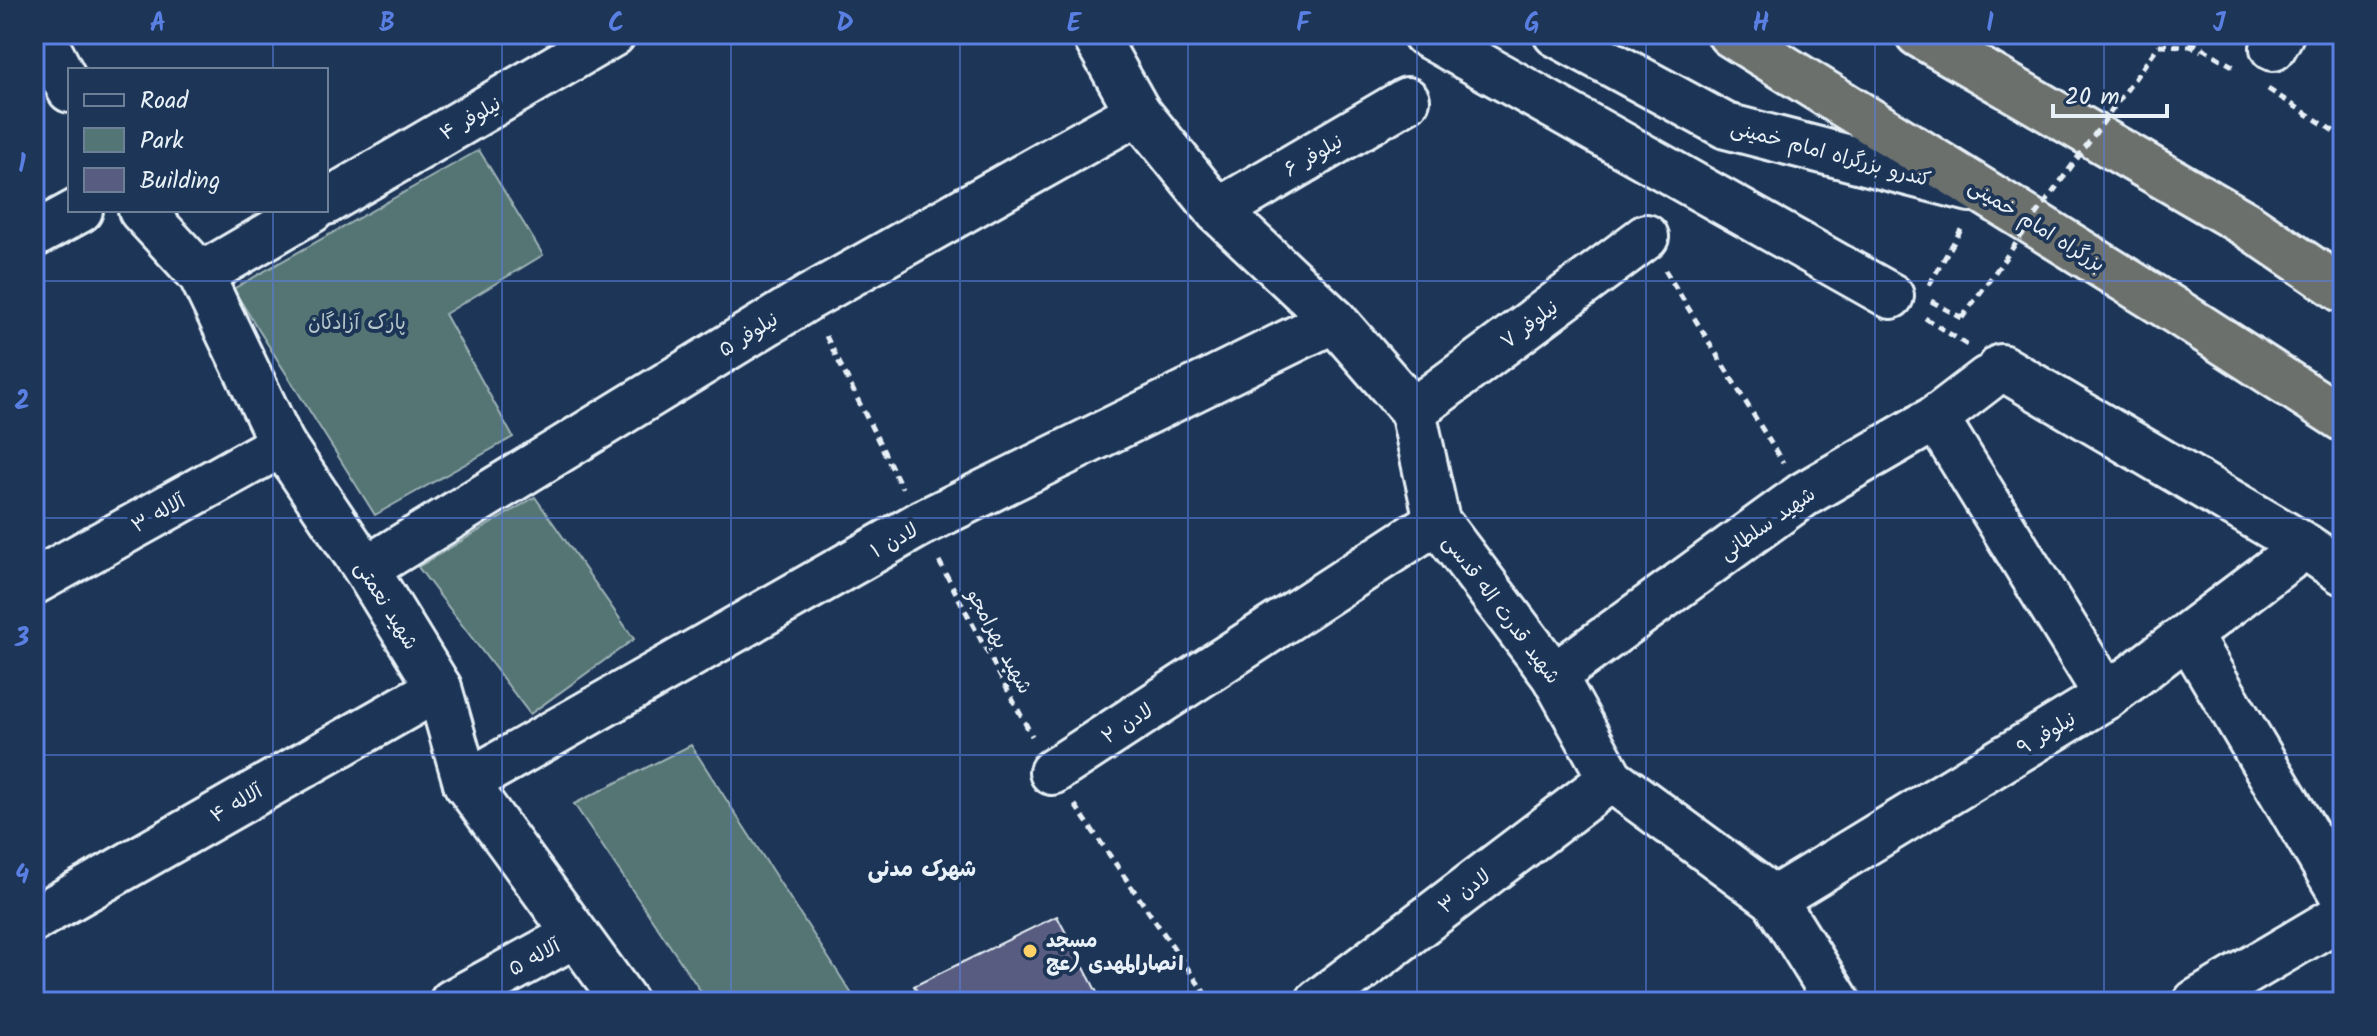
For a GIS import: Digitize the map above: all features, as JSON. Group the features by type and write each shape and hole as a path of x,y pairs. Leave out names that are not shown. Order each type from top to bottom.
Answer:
{"highway":[{"name":"بزرگراه امام خمینی","path":"1730,34 2343,419"},
{"path":"1918,34 2246,224 2343,290"}],"street":[{"name":"نیلوفر ۴","path":"328,201 613,34"},
{"name":"شهید قدرت اله قدسی","path":"1094,34 1138,112 1218,211 1334,320 1413,411 1437,521 1554,676 1611,779 1774,899 1838,1002"},
{"path":"1425,34 1891,296"},
{"name":"کندرو بزرگراه امام خمینی","path":"1556,34 1726,126 1984,192"},
{"path":"48,37 68,85"},
{"name":"نیلوفر ۶","path":"1218,211 1407,100"},
{"name":"نیلوفر ۵","path":"366,569 808,298 1138,112"},
{"path":"34,235 76,212"},
{"name":"شهید نعمتی","path":"143,212 201,275 282,444 366,569 439,688 466,783 625,1002"},
{"path":"201,275 309,212"},
{"name":"نیلوفر ۷","path":"1413,411 1646,237"},
{"name":"لادن ۱","path":"466,783 920,524 1334,320"},
{"path":"1994,373 2305,546 2343,572"},
{"name":"شهید سلطانی","path":"1554,676 1803,495 1936,418 1994,373"},
{"path":"1936,418 2107,696"},
{"name":"آلاله ۳","path":"34,582 282,444"},
{"name":"لادن ۲","path":"1052,772 1437,521"},
{"name":"نیلوفر ۹","path":"1774,899 2107,696 2305,546"},
{"path":"2188,635 2343,896"},
{"name":"آلاله ۴","path":"34,919 439,688"},
{"name":"لادن ۳","path":"1318,1002 1611,779"},
{"path":"2196,1002 2343,915"},
{"name":"آلاله ۵","path":"452,1002 575,935"}],"path":[{"path":"1984,192 1922,296 1962,318 2159,45 2190,46 2215,56"},
{"path":"1646,237 1803,495"},
{"path":"1891,296 1994,373"},
{"name":"شهید بهرامجو","path":"808,298 920,524 1052,772"},
{"path":"1052,772 1211,1002"}],"green space":[{"name":"پارک آزادگان","path":"479,150 543,255 445,314 513,437 375,515 233,289"},
{"path":"535,497 634,639 530,714 418,567"},
{"path":"691,745 857,1002 708,1002 574,804"}],"building":[{"name":"مسجد انصارالمهدی (عج","path":"1057,916 1102,1002 923,1002 914,986"}],"place":[{"name":"مسجد انصارالمهدی (عج","path":"1030,951"}],"district":[{"name":"شهرک مدنی","path":"922,868"}]}
